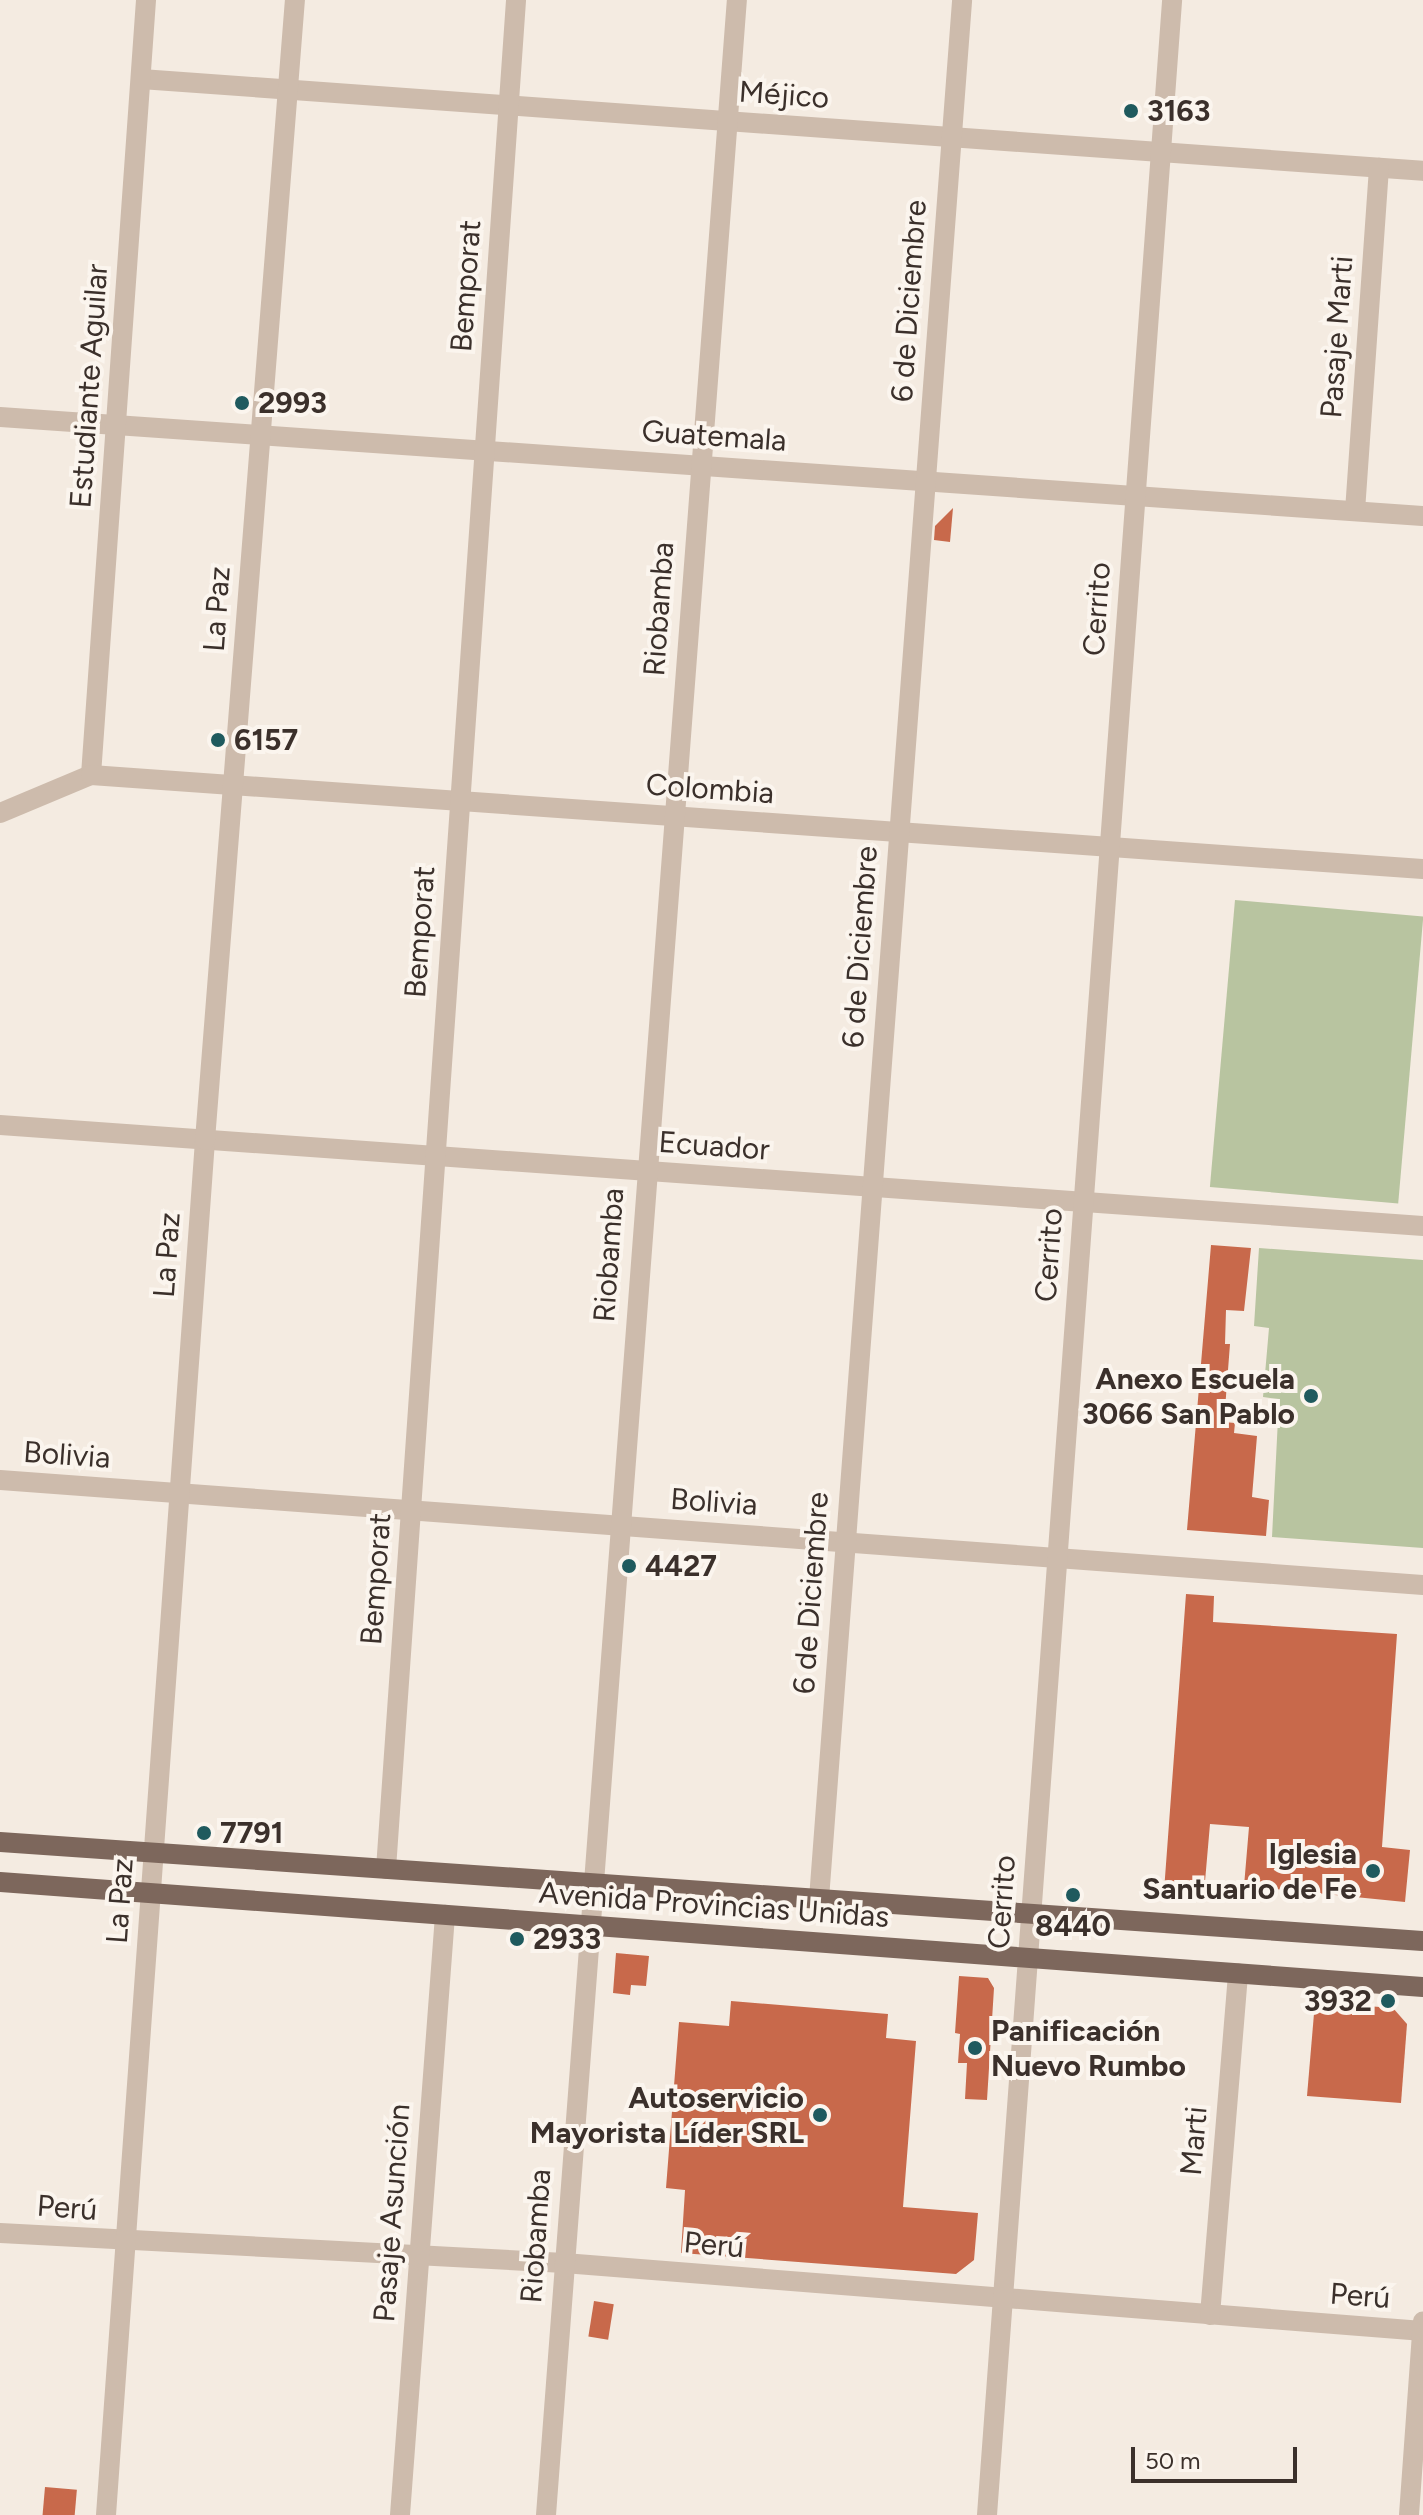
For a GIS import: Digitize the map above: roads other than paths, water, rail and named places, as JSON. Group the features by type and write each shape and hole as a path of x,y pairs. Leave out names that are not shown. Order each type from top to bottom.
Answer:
{"main road":[{"name":"Avenida Provincias Unidas","path":"0,1842 1423,1941"},
{"name":"Avenida Provincias Unidas","path":"0,1882 1423,1987"}],"street":[{"name":"Estudiante Aguilar","path":"91,775 146,0"},
{"name":"La Paz","path":"106,2515 205,1140 295,0"},
{"name":"Bemporat","path":"386,1869 516,0"},
{"name":"Riobamba","path":"546,2515 618,1525 737,0"},
{"name":"6 de Diciembre","path":"819,1899 962,0"},
{"name":"Cerrito","path":"987,2515 1172,0"},
{"name":"Méjico","path":"141,79 1423,171"},
{"name":"Pasaje Marti","path":"1355,511 1379,168"},
{"name":"Guatemala","path":"0,417 1423,516"},
{"name":"Colombia","path":"0,813 91,775 1423,869"},
{"name":"Ecuador","path":"0,1125 1423,1226"},
{"name":"Bolivia","path":"0,1480 1423,1585"},
{"name":"Pasaje Asunción","path":"400,2515 445,1915"},
{"name":"Marti","path":"1210,2315 1238,1973"},
{"name":"Perú","path":"0,2233 564,2263 1423,2331"},
{"path":"1409,2515 1423,2322"}],"place":[{"name":"3163","path":"1131,111"},
{"name":"2993","path":"242,403"},
{"name":"6157","path":"218,740"},
{"name":"Anexo Escuela 3066 San Pablo","path":"1311,1396"},
{"name":"4427","path":"629,1566"},
{"name":"7791","path":"204,1833"},
{"name":"Iglesia Santuario de Fe","path":"1373,1871"},
{"name":"8440","path":"1073,1895"},
{"name":"2933","path":"517,1939"},
{"name":"3932","path":"1388,2001"},
{"name":"Panificación Nuevo Rumbo","path":"975,2048"},
{"name":"Autoservicio Mayorista Líder SRL","path":"820,2115"}]}
